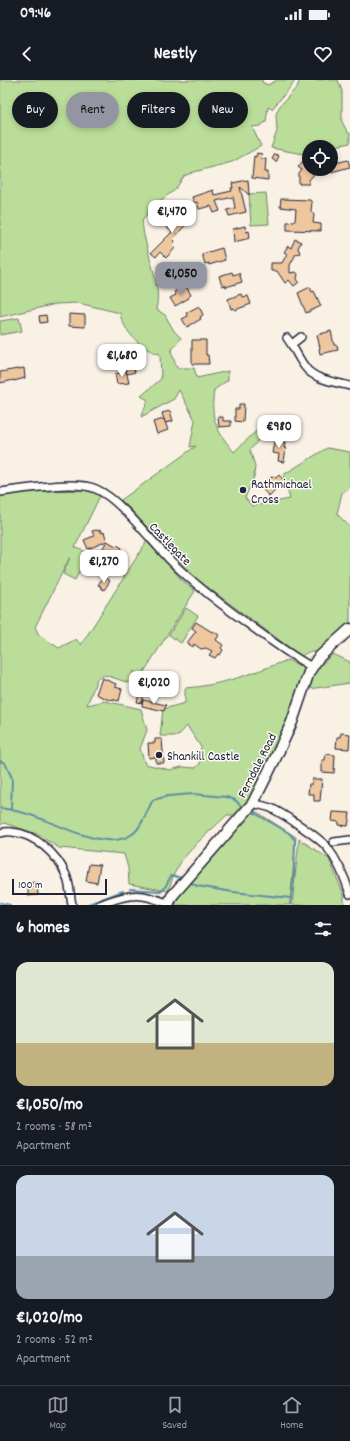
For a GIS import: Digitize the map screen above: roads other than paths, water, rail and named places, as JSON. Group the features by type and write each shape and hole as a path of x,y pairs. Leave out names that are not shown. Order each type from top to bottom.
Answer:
{"street":[{"path":"301,337 289,341 304,366 312,374 350,386"},
{"name":"Castlegate","path":"0,492 78,484 96,488 127,513 172,562 197,586 280,647 312,667"},
{"name":"Ferndale Road","path":"168,904 177,890 253,803 276,758 292,722 309,672 318,658 350,629"},
{"path":"253,803 269,808 288,818 326,846 344,878 350,894"},
{"path":"0,833 12,831 24,835 39,842 51,852 59,862 66,876 70,888 72,905"},
{"path":"334,842 350,840"},
{"path":"99,905 120,897 130,896 143,896 168,904"}],"waterway":[{"path":"0,761 5,763 12,778 11,810"},
{"path":"0,808 30,815 79,834 104,840 126,838 135,832 143,821 153,800 168,796 193,794 227,797 235,800 243,808"},
{"path":"253,812 289,833 295,840 294,875 290,905"},
{"path":"130,889 160,891 164,889 171,876 180,878"},
{"path":"191,883 197,886 233,892 291,898"},
{"path":"86,905 123,891"},
{"path":"0,903 10,905"}],"place":[{"name":"Rathmichael Cross","path":"243,490"},
{"name":"Shankill Castle","path":"159,755"}]}
